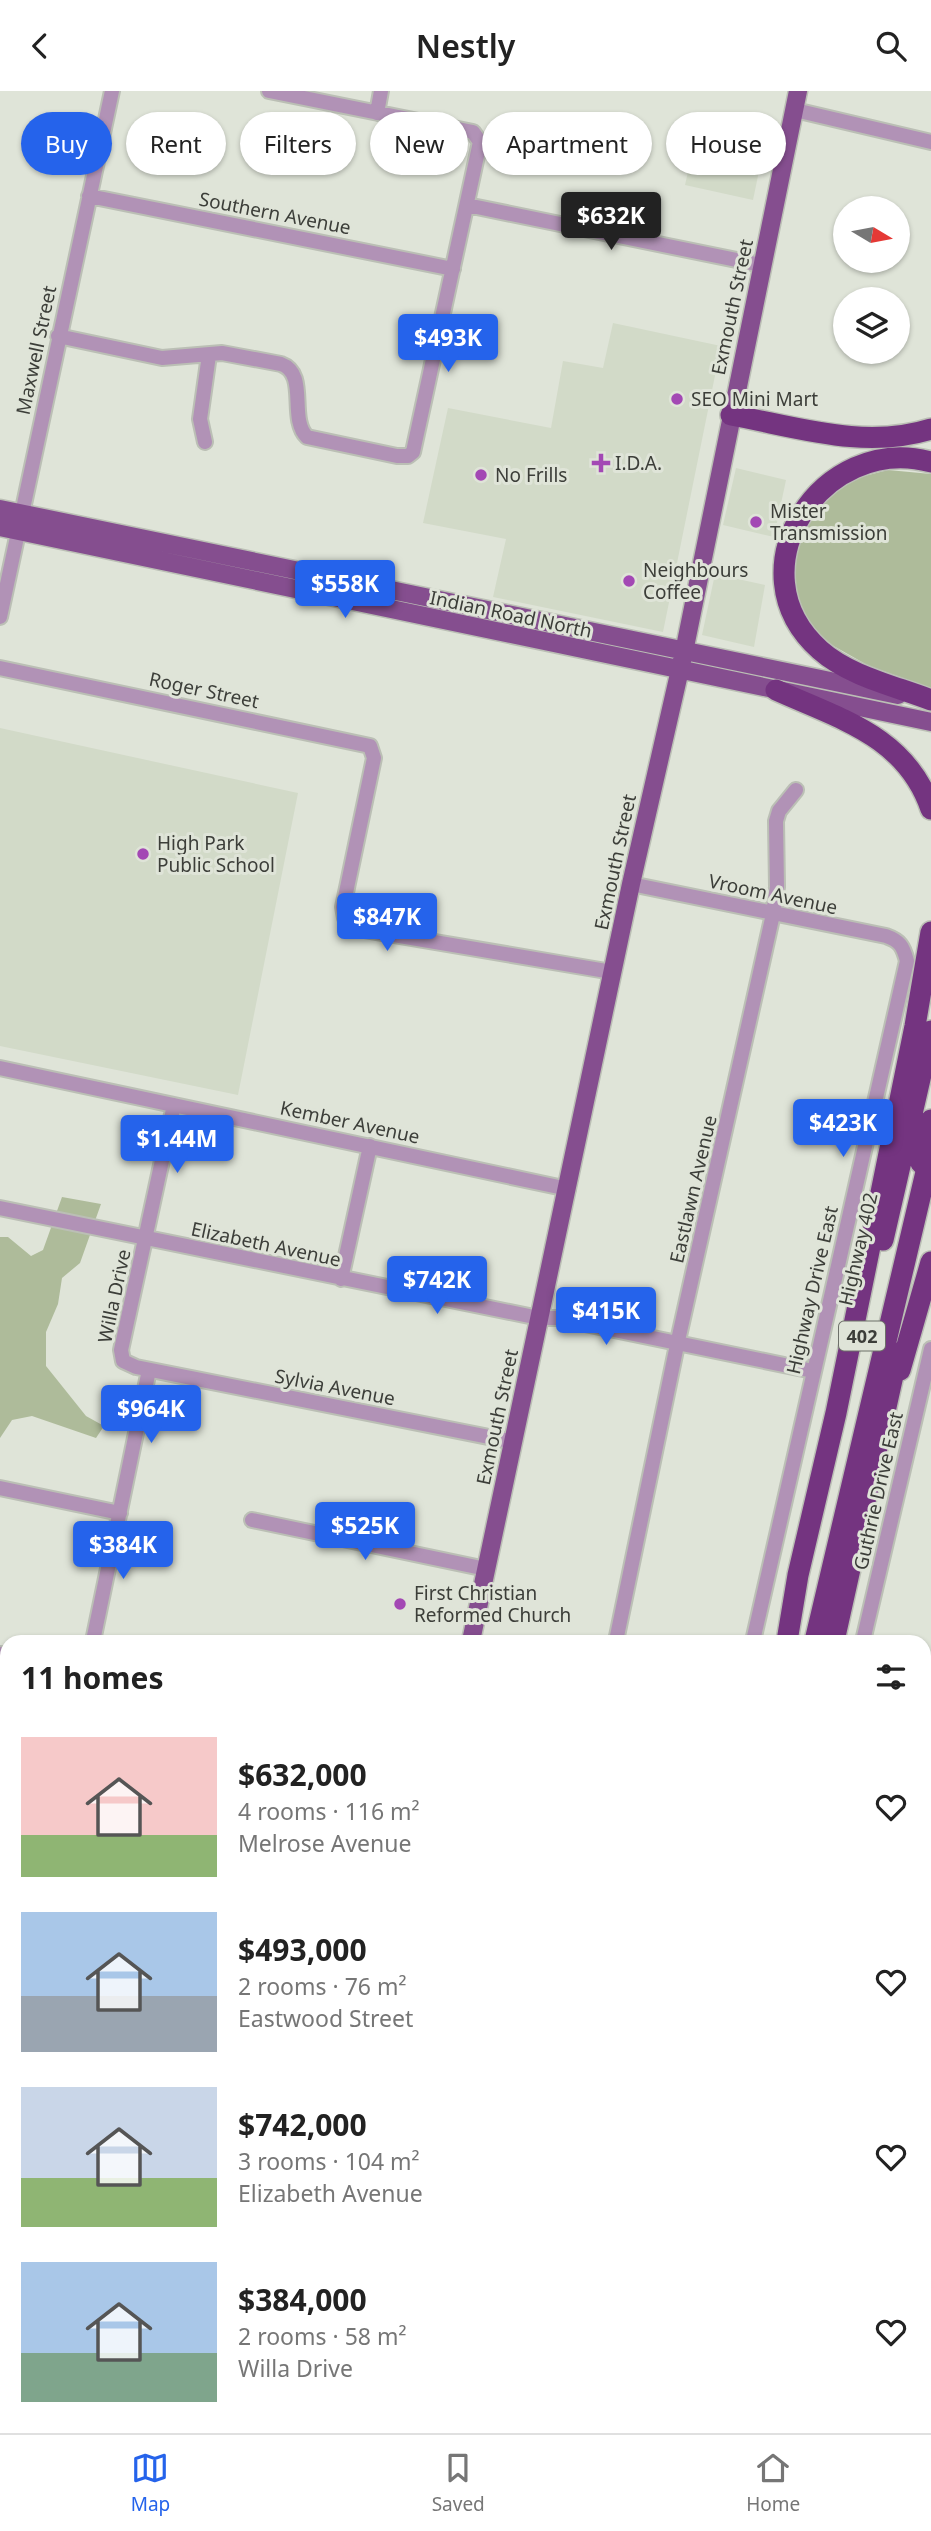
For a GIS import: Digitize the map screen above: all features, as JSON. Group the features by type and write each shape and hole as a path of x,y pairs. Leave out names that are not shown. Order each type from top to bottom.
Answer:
{"highway":[{"path":"731,415 852,438 904,437 931,429"},
{"path":"931,462 907,458 873,461 844,472 830,482 818,491 799,517 786,554 785,571 794,615 820,650 848,668 931,701"},
{"path":"776,690 877,736 919,781 931,810"},
{"path":"923,1028 931,932"},
{"path":"790,1635 798,1575 923,1028 931,957"},
{"path":"855,1466 875,1362 931,1120"},
{"name":"402","path":"816,1635 931,1151"},
{"path":"835,1635 931,1210"},
{"path":"885,1423 931,1262"}],"main road":[{"name":"Exmouth Street","path":"472,1635 612,972 684,652 761,265 799,91"},
{"name":"Indian Road North","path":"0,509 13,523 679,671 931,722"},
{"name":"Indian Road North","path":"13,523 931,701"}],"street":[{"name":"Maxwell Street","path":"0,617 13,523 58,336 111,91"},
{"path":"269,91 372,112"},
{"path":"377,112 381,91"},
{"path":"795,110 931,142"},
{"path":"58,336 162,358 230,353 288,367 295,378 298,425 307,437 408,456 413,452 480,149 478,137 468,131"},
{"name":"Southern Avenue","path":"89,195 453,269"},
{"path":"467,205 761,265"},
{"path":"205,442 200,419 209,355"},
{"name":"Roger Street","path":"0,668 370,746 374,753 343,907 345,918 352,928 612,972"},
{"name":"Eastlawn Avenue","path":"617,1635 677,1345 773,914 777,887 776,821 779,811 796,790"},
{"name":"Vroom Avenue","path":"631,884 886,936 897,940 904,947"},
{"name":"Highway Drive East","path":"754,1635 907,961 904,947"},
{"name":"Kember Avenue","path":"0,1068 568,1189"},
{"name":"Willa Drive","path":"149,1370 128,1364 121,1356 174,1105"},
{"path":"341,1279 370,1146"},
{"name":"Elizabeth Avenue","path":"0,1208 341,1279 539,1318 556,1318 813,1371"},
{"name":"Guthrie Drive East","path":"864,1635 927,1380 931,1349"},
{"path":"94,1635 149,1370"},
{"name":"Sylvia Avenue","path":"149,1370 514,1442"},
{"path":"0,1488 120,1513"},
{"path":"251,1520 486,1569"}],"shaded area":[{"path":"687,175 758,175 753,200 685,185"},
{"path":"613,323 721,346 663,632 493,597 506,539 423,523 448,408 551,428 563,361 603,368"},
{"path":"736,468 786,480 774,537 723,525"},
{"path":"715,574 765,585 754,647 702,635"},
{"name":"High Park Public School","path":"0,728 298,793 238,1095 0,1046"}],"green space":[{"path":"888,470 931,474 931,688 869,666 823,640 797,604 792,556 823,496 849,480"},
{"path":"62,1197 101,1204 80,1263 62,1278 58,1304 46,1332 46,1366 86,1416 104,1426 96,1438 32,1416 12,1420 0,1438 0,1237 8,1237 31,1256 43,1250"}],"place":[{"name":"SEO Mini Mart","path":"677,399"},
{"name":"I.D.A.","path":"601,463"},
{"name":"No Frills","path":"481,475"},
{"name":"Mister Transmission","path":"756,522"},
{"name":"Neighbours Coffee","path":"629,581"},
{"name":"High Park Public School","path":"143,854"},
{"name":"First Christian Reformed Church","path":"400,1604"}]}
